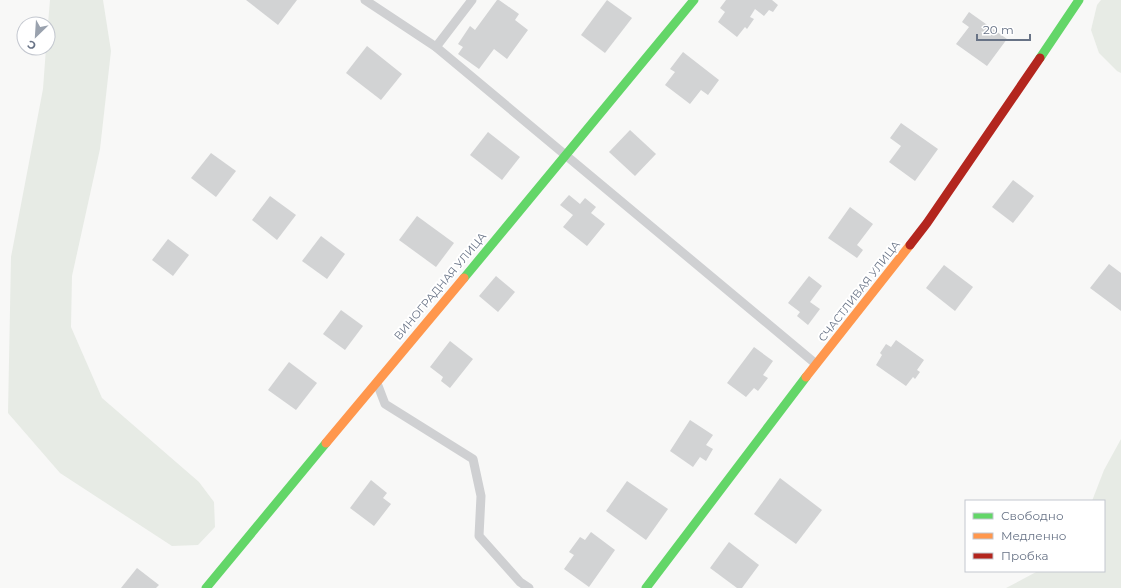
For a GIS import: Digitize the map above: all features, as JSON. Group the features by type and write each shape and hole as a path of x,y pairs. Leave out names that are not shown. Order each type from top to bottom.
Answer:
{"street":[{"name":"ВИНОГРАДНАЯ УЛИЦА","path":"206,588 694,0"},
{"name":"СЧАСТЛИВАЯ УЛИЦА","path":"646,588 816,364 927,223 1079,0"}],"lane":[{"path":"365,0 436,47 816,364"},
{"path":"436,47 472,0"},
{"path":"377,382 385,404 472,459 481,496 479,536 520,582 529,588"}],"shaded area":[{"path":"50,0 103,0 111,51 100,149 72,276 71,327 102,398 199,482 214,502 215,527 198,545 172,546 60,473 8,413 11,257 43,89 45,56 56,56 56,16 49,16"},
{"path":"1101,0 1121,0 1121,73 1117,71 1099,53 1091,30 1097,5"},
{"path":"1121,439 1121,588 1006,588 1036,572 1105,572 1105,500 1092,500 1104,470"}],"building":[{"path":"246,0 297,0 278,25"},
{"path":"497,0 519,14 515,20 528,30 507,59 494,49 479,69 458,54 463,47 458,44 470,26 475,30"},
{"path":"607,0 632,18 605,53 581,35"},
{"path":"726,0 772,0 778,5 773,12 769,10 764,16 755,9 750,17 754,19 747,29 745,27 737,37 718,22 725,12 720,8"},
{"path":"969,12 1007,39 987,66 956,44 969,27 962,22"},
{"path":"367,46 402,74 381,100 346,73"},
{"path":"683,52 719,80 708,95 701,90 690,104 665,85 675,72 670,69"},
{"path":"901,123 938,149 915,181 889,162 901,146 890,138"},
{"path":"630,130 656,154 635,176 609,152"},
{"path":"488,132 520,157 502,180 470,155"},
{"path":"211,153 236,171 216,197 191,178"},
{"path":"1013,180 1034,196 1013,223 992,207"},
{"path":"569,195 580,204 585,198 596,207 591,213 605,224 587,246 563,227 573,215 560,205"},
{"path":"270,196 296,215 277,240 252,220"},
{"path":"850,207 873,224 857,245 863,250 857,258 828,238"},
{"path":"417,216 454,243 436,267 399,240"},
{"path":"321,236 345,254 327,279 302,261"},
{"path":"168,239 189,255 173,276 152,260"},
{"path":"1109,264 1121,273 1121,311 1090,288"},
{"path":"944,265 973,287 955,311 926,288"},
{"path":"496,276 515,292 498,312 479,296"},
{"path":"809,276 822,286 810,302 820,309 808,325 797,316 800,312 788,303"},
{"path":"341,310 363,326 345,350 323,334"},
{"path":"896,340 924,360 917,370 920,372 915,379 913,377 906,386 876,365 882,355 880,353 886,344 891,347"},
{"path":"450,341 473,359 450,388 441,381 443,377 430,367"},
{"path":"754,347 773,361 763,375 768,378 758,391 754,388 746,397 727,383"},
{"path":"289,362 317,383 296,410 268,390"},
{"path":"690,420 713,435 706,445 713,449 706,461 700,457 693,467 670,451"},
{"path":"780,478 822,510 796,544 754,514"},
{"path":"371,480 387,493 383,498 391,504 374,526 350,508"},
{"path":"627,481 668,509 646,540 606,511"},
{"path":"591,532 615,550 589,587 564,569 574,555 569,552 580,537 585,540"},
{"path":"729,542 759,565 742,588 737,588 710,568"},
{"path":"137,568 159,585 156,588 121,588"}],"traffic: fast":[{"path":"464,278 694,0"},
{"path":"1040,58 1079,0"},
{"path":"646,588 806,377"},
{"path":"206,588 326,443"}],"traffic: slow":[{"path":"806,377 910,245"},
{"path":"326,443 464,278"}],"traffic: jam":[{"path":"910,245 927,223 1040,58"}]}
